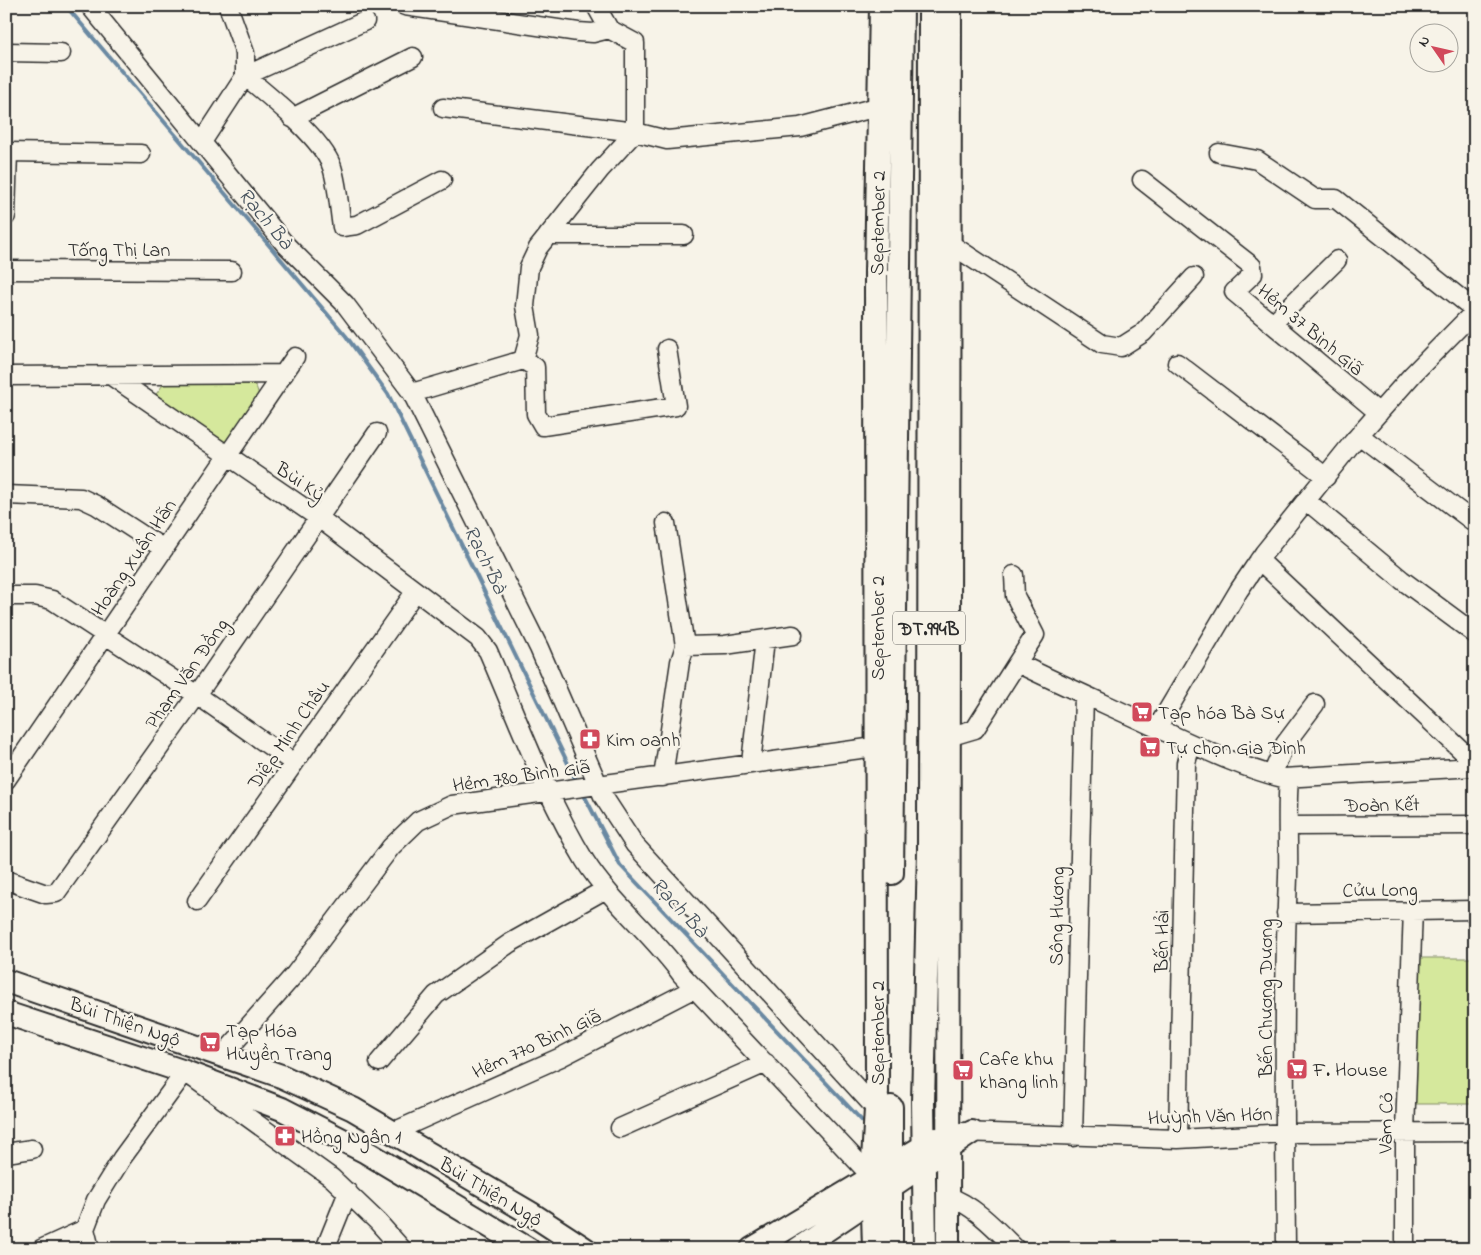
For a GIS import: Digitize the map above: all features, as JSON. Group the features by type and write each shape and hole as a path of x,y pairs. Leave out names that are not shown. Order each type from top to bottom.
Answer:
{"main road":[{"name":"September 2","path":"881,6 876,273 886,664 875,747 877,1110 881,1182 890,1249"},
{"name":"September 2","path":"874,1249 881,1182 886,664 902,96 902,6"},
{"name":"ĐT.994B","path":"925,1249 925,1154 949,243 940,94 930,6"},
{"name":"ĐT.994B","path":"948,1249 948,737 938,671 940,94 950,6"},
{"path":"880,106 902,96 940,94"},
{"name":"Bùi Thiện Ngộ","path":"6,982 281,1076 353,1109 530,1213 585,1249"},
{"path":"6,1013 185,1072 282,1108 366,1152 528,1249"},
{"path":"752,1249 881,1182 947,1140 972,1132"},
{"path":"798,1249 881,1182"}],"street":[{"path":"90,6 285,244 345,304 412,393 539,648 598,785 635,845 877,1110"},
{"path":"405,6 578,32 593,33 609,29"},
{"path":"523,360 530,335 525,306 529,267 538,248 600,170 635,132 635,43 609,29 596,6"},
{"path":"233,8 245,53 245,76 321,147 332,166 342,227 357,226 442,180"},
{"path":"202,142 245,76 365,21"},
{"path":"6,52 61,53"},
{"path":"292,118 413,57"},
{"path":"443,108 635,132 666,140 800,127 880,106"},
{"path":"6,216 7,152 141,154"},
{"path":"1157,728 1258,560 1359,435 1475,311 1336,199 1315,199 1257,160 1219,153"},
{"name":"Hẻm 37 Bình Giã","path":"1142,180 1252,266 1252,274 1234,292 1379,413"},
{"path":"548,236 684,235"},
{"path":"949,243 1102,344 1121,347 1143,333 1194,277"},
{"path":"1272,324 1337,260"},
{"name":"Tống Thị Lan","path":"6,270 232,271"},
{"path":"412,393 523,360 534,367 536,414 543,426 676,406 667,349"},
{"name":"Hoàng Xuân Hãn","path":"9,769 106,634 296,357"},
{"path":"1177,363 1326,477"},
{"path":"6,376 113,377 284,374"},
{"name":"Bùi Kỷ","path":"113,377 227,457 319,518 415,592 462,624 478,638 488,651 563,822 606,889 660,946 695,988 881,1182"},
{"name":"Phạm Văn Đồng","path":"6,880 46,894 56,893 197,695 377,433"},
{"path":"1359,435 1475,523"},
{"path":"6,495 81,498 96,504 164,549"},
{"path":"1307,501 1402,580 1475,634"},
{"path":"664,777 680,662 685,646 666,523"},
{"path":"1258,560 1475,763"},
{"path":"948,737 975,729 1035,635 1015,596 1014,575"},
{"name":"Diệp Minh Châu","path":"196,901 415,592"},
{"path":"6,596 35,596 52,600 197,695 294,763"},
{"path":"685,646 725,645 793,635"},
{"path":"750,764 765,639"},
{"path":"1018,663 1084,696 1191,744 1281,777 1475,767"},
{"name":"Sông Hương","path":"1073,1137 1084,696"},
{"name":"Bến Chương Dương","path":"1286,1249 1286,913 1289,826 1287,800 1281,777 1285,744 1315,704"},
{"name":"Bến Hải","path":"1178,1140 1186,763 1191,744"},
{"name":"Hẻm 780 Bình Giã","path":"223,1055 295,974 391,847 418,821 452,805 875,747"},
{"name":"Đoàn Kết","path":"1289,826 1475,825"},
{"path":"379,1062 436,995 510,943 606,889"},
{"name":"Cửu Long","path":"1286,913 1413,909 1475,910"},
{"name":"Vàm Cỏ","path":"1405,1249 1405,1131 1413,909"},
{"name":"Hẻm 770 Bình Giã","path":"393,1132 561,1057 695,988"},
{"path":"620,1128 766,1063"},
{"path":"90,1249 85,1229 87,1219 106,1181 185,1072 332,1178 348,1192 402,1249"},
{"name":"Huỳnh Văn Hớn","path":"972,1132 1178,1140 1285,1133 1475,1132"},
{"path":"6,1153 32,1149"},
{"path":"325,1249 348,1192"},
{"path":"947,1196 958,1199 1016,1249"},
{"path":"41,1249 85,1229"}],"green space":[{"path":"165,382 251,384 256,386 259,395 230,443 217,440 154,397"},
{"path":"1410,958 1475,958 1475,1104 1410,1104"}],"waterway":[{"name":"Rạch Bà","path":"66,6 346,336 388,394 577,782"},
{"name":"Rạch Bà","path":"583,793 620,865 867,1126"}],"place":[{"name":"Tạp hóa Bà Sự","path":"1142,712"},
{"name":"Kim oanh","path":"590,739"},
{"name":"Tự chọn Gia Đình","path":"1150,747"},
{"name":"Tạp Hóa Huyền Trang","path":"210,1042"},
{"name":"F. House","path":"1297,1069"},
{"name":"Cafe khu khang linh","path":"963,1070"},
{"name":"Hồng Ngân 1","path":"285,1136"}]}
